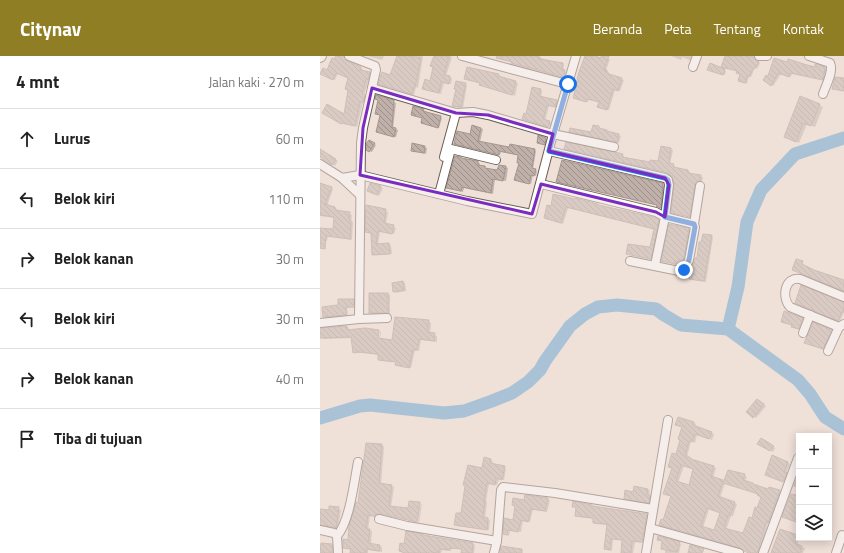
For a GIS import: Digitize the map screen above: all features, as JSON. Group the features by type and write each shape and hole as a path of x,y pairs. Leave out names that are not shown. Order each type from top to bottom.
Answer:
{"street":[{"path":"349,56 376,68 363,128 360,175 359,319"},
{"path":"462,56 568,84"},
{"path":"342,178 360,175 467,201 532,214 553,134 576,56"},
{"path":"693,67 697,56"},
{"path":"759,56 767,56"},
{"path":"808,56 830,63 832,66 823,94"},
{"path":"372,88 456,113 473,112 488,115 553,134 614,147"},
{"path":"437,193 456,113"},
{"path":"437,193 451,149 496,160"},
{"path":"549,151 665,178 668,180 669,185 665,217 655,265"},
{"path":"320,164 342,178 360,194"},
{"path":"540,184 656,212 665,217 694,224"},
{"path":"630,261 679,271 684,270 689,260 700,186"},
{"path":"828,352 842,325 810,315 790,306 786,303 784,296 790,280 795,278 844,296"},
{"path":"803,333 810,315"},
{"path":"320,323 387,318"},
{"path":"646,553 668,420"},
{"path":"338,553 337,536 342,530 346,518 358,462"},
{"path":"763,553 796,463"},
{"path":"494,553 497,541 501,490 503,487 653,509"},
{"path":"379,519 407,526 497,541"},
{"path":"650,528 739,553"},
{"path":"320,530 334,533 337,536"},
{"path":"836,553 842,535"}],"highlighted area":[{"path":"372,88 456,113 488,115 553,134 549,151 665,178 669,185 665,217 656,212 541,184 532,214 360,175 363,128"}],"building":[{"path":"336,56 344,56 347,61 361,67 360,70 370,72 368,80 366,79 362,94 365,95 363,102 360,102 355,126 341,124 322,113 327,104 344,114 348,90 345,89 348,78 336,73 333,80 320,74 323,68 327,70 332,58 334,59"},
{"path":"397,56 421,58 415,87 412,94 378,84 382,72 390,75"},
{"path":"434,56 449,56 444,75 450,76 449,84 441,82 439,93 422,89 425,79 430,81 433,67 430,66"},
{"path":"497,56 540,57 540,59 563,63 562,69 565,70 563,77 511,63 512,62 496,58"},
{"path":"585,56 595,56 601,58 601,56 609,56 604,69 607,70 606,73 622,78 618,91 613,89 607,110 597,107 599,102 587,99 586,102 573,98 579,72"},
{"path":"725,56 751,56 759,62 754,69 753,68 749,77 747,76 745,83 738,81 740,74 736,73 737,71 721,67"},
{"path":"774,58 787,62 788,59 815,67 815,64 825,67 823,80 790,73 789,77 778,73 771,86 763,80 766,75 768,76"},
{"path":"710,63 725,69 723,75 707,70"},
{"path":"467,67 499,74 498,76 516,81 512,95 479,85 480,83 464,79"},
{"path":"835,77 844,78 844,91 832,89"},
{"path":"456,81 466,83 461,107 452,106 456,89 454,89"},
{"path":"532,87 541,89 539,96 557,100 555,107 547,105 543,119 550,121 548,127 522,119 524,113 526,114"},
{"path":"376,95 394,100 392,127 396,128 394,137 376,132 380,115 375,114 378,100 375,99"},
{"path":"800,96 820,104 811,126 803,123 796,142 784,137"},
{"path":"413,106 424,109 423,111 441,116 438,128 421,123 422,118 411,115"},
{"path":"472,125 481,128 478,141 509,147 510,144 535,149 532,168 536,169 534,176 531,175 529,184 514,180 519,163 517,163 518,155 499,151 499,155 454,144 457,131 470,134"},
{"path":"593,125 619,134 617,143 569,132 570,128 591,132"},
{"path":"538,135 546,138 545,145 537,143"},
{"path":"369,140 375,143 369,152 366,150 366,144"},
{"path":"566,142 623,154 622,157 650,162 650,160 658,161 661,146 671,148 669,163 674,164 673,167 688,170 688,173 701,175 700,181 696,182 695,185 690,217 671,213 674,184 673,177 668,173 564,149"},
{"path":"412,143 425,146 424,153 411,151"},
{"path":"320,149 336,159 332,165 320,157"},
{"path":"455,156 478,161 478,165 485,166 485,168 497,170 499,165 506,166 503,181 493,179 491,193 462,187 461,191 446,188"},
{"path":"562,160 663,183 661,208 656,206 657,205 556,182"},
{"path":"320,183 332,187 325,204 335,207 335,210 350,212 349,219 351,220 350,239 326,236 325,249 320,248 320,228 333,229 334,217 320,215"},
{"path":"370,183 381,186 377,195 367,191"},
{"path":"553,194 654,217 659,220 651,259 626,254 628,244 650,247 654,229 566,207 561,223 544,218 547,205 551,206"},
{"path":"366,205 386,209 384,223 394,225 392,234 378,231 376,244 389,243 390,254 372,255 371,233 365,232"},
{"path":"669,224 689,228 684,258 680,265 661,261"},
{"path":"703,234 712,235 704,281 689,279 695,258 697,258 699,242 701,242"},
{"path":"796,259 803,261 802,264 814,270 844,280 844,291 792,270"},
{"path":"403,281 404,290 393,292 392,283"},
{"path":"801,285 844,302 844,312 842,312 838,321 795,303"},
{"path":"369,293 388,293 388,313 369,313"},
{"path":"338,299 354,299 354,307 346,307 346,315 323,317 322,307 338,305"},
{"path":"784,311 803,318 799,329 781,322"},
{"path":"395,317 429,320 427,332 435,333 434,341 419,339 417,350 413,350 409,368 395,365 396,362 378,360 378,354 359,352 353,353 351,337 320,338 320,328 347,326 347,330 365,328 379,330 378,338 392,340"},
{"path":"813,322 832,330 823,349 804,343"},
{"path":"757,399 764,404 753,418 746,412"},
{"path":"678,417 694,422 693,425 712,432 709,439 695,434 692,442 689,441 685,455 691,459 714,466 711,476 723,480 718,496 735,502 730,516 728,515 724,528 743,533 749,517 752,518 755,507 757,508 761,497 757,495 758,494 723,483 728,470 745,474 743,480 753,484 768,489 769,487 780,490 768,523 766,522 757,553 749,553 740,548 659,525 661,519 663,520 671,496 663,494 672,468 668,467 672,453 676,454 680,440 678,439 682,427 675,425","holes":["681,465 693,469 689,485 676,481","707,508 720,513 714,530 701,526"]},
{"path":"761,438 774,446 770,451 757,444"},
{"path":"366,443 382,444 379,483 392,485 389,506 408,508 409,501 420,502 419,511 417,522 380,514 374,516 368,515 366,529 370,529 368,543 380,545 379,551 366,549 366,553 350,553 351,549 343,548 343,539 348,540 349,526 356,502 358,503"},
{"path":"772,455 788,462 784,472 787,473 783,482 765,475"},
{"path":"484,457 491,459 490,463 505,466 502,480 496,478 495,485 487,483 483,517 488,518 487,530 454,525 456,513 461,513 465,486 463,485 468,465 482,468"},
{"path":"634,486 648,489 647,494 650,495 649,503 624,499 625,490 633,492"},
{"path":"791,494 796,495 796,522 782,517"},
{"path":"525,495 548,498 545,511 531,509 528,522 521,520 518,532 508,530 507,535 503,534 504,518 513,520 515,506 512,505 513,498 524,500"},
{"path":"573,501 592,506 647,514 642,542 632,541 631,553 621,553 622,540 611,539 610,550 604,549 607,524 593,523 593,518 575,516 576,507 572,507"},
{"path":"329,506 339,507 336,528 320,525 320,509 329,510"},
{"path":"780,529 796,534 795,543 802,546 800,553 771,553"},
{"path":"406,531 473,543 472,553 461,553 462,549 450,548 449,550 440,549 439,553 405,553 399,551 400,543 404,544"},
{"path":"658,536 680,542 677,552 661,549 662,541 657,540"},
{"path":"321,543 332,544 332,553 320,553"},
{"path":"690,545 704,549 702,553 688,553"},
{"path":"501,546 522,549 522,553 500,553"}],"waterway":[{"path":"728,329 738,287 747,222 761,190 795,154 844,138"},
{"path":"320,418 360,406 370,405 444,413 464,411 492,401 512,393 528,382 540,370 570,326 585,314 598,307 617,305 656,309 681,325 728,329 798,380 810,394 825,417 844,429"}],"route":[{"path":"568,84 549,151 665,178 668,180 669,185 665,217 687,221 694,224 695,227 689,260 684,270"}]}
